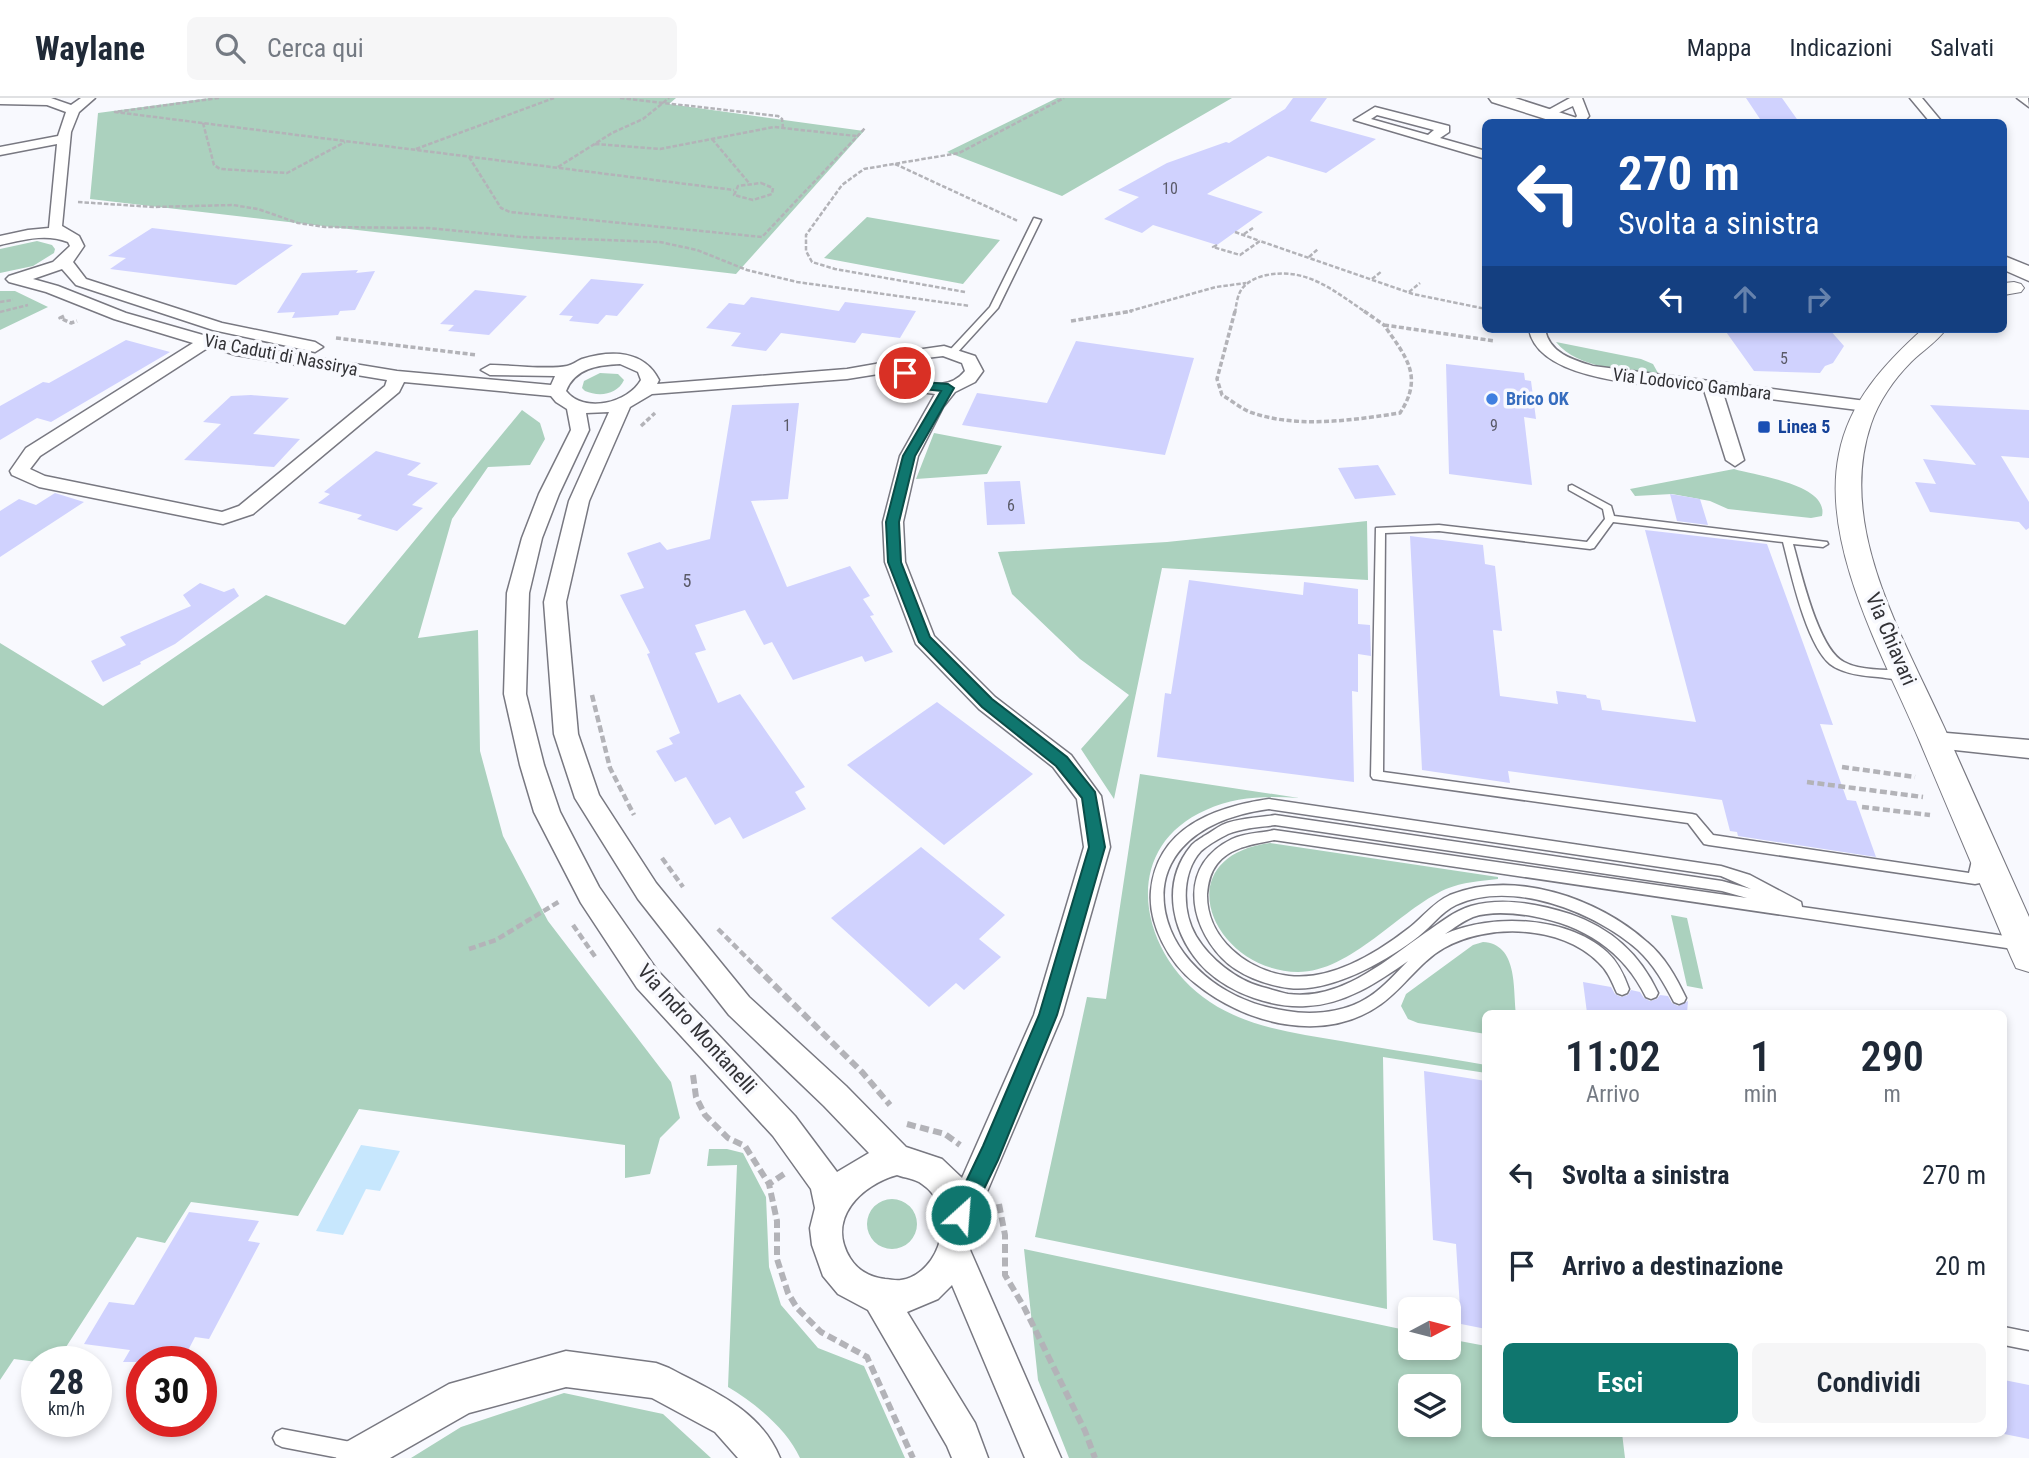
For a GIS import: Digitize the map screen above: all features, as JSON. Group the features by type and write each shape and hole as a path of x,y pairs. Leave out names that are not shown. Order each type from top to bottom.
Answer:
{"main road":[{"path":"1498,98 1561,119"},
{"path":"2007,266 2021,283"}],"street":[{"path":"7,280 42,271 74,253 77,246 74,239 55,227 65,139 73,110 89,98"},
{"path":"1916,98 1934,119"},
{"path":"2022,98 2029,104"},
{"path":"1546,114 1577,99 1583,116 1580,119"},
{"path":"0,100 48,101 73,110"},
{"path":"1430,139 1444,130 1375,111 1360,120 1482,154"},
{"path":"0,151 65,139"},
{"path":"23,235 58,209"},
{"path":"0,241 23,235 65,235"},
{"name":"Via Caduti di Nassirya","path":"64,261 81,282 219,327 347,354 506,372 570,371 595,361 610,359 636,362 647,383"},
{"name":"Via Caduti di Nassirya","path":"7,280 48,288 120,316 236,350 566,399 606,408 621,404"},
{"name":"Via Lodovico Gambara","path":"1537,333 1538,339 1548,351 1578,367 1609,374 1866,406"},
{"name":"Via Chiavari","path":"1930,333 1893,366 1866,406 1854,438 1849,463 1852,522 1871,592 2026,951"},
{"path":"207,341 33,452 19,471 39,481 223,518 246,510 393,388 397,376"},
{"path":"897,1160 835,1096 739,1006 647,891 587,798 566,734 555,602 579,501 621,404 647,383 907,370 922,354 953,352 970,360 974,371 966,381 948,388 920,386 907,370"},
{"path":"566,399 557,384 570,371"},
{"path":"647,383 681,386 713,381"},
{"path":"1712,387 1735,460"},
{"path":"948,388 909,456 893,522 895,562 924,639 987,703 1062,761 1089,796 1097,847 1048,1015 961,1215"},
{"name":"Via Indro Montanelli","path":"566,399 580,430 549,494 532,538 518,593 515,694 539,789 547,812 590,895 647,979 784,1126 825,1182 831,1208"},
{"path":"1935,741 2029,750"},
{"path":"897,1160 923,1166 945,1181 955,1196 961,1215 960,1234 955,1253 942,1273 924,1288 902,1297 879,1297 857,1289 839,1274 829,1252 827,1228 831,1208 842,1188 857,1173 876,1164 897,1160"},
{"path":"955,1253 1043,1458"},
{"path":"879,1297 962,1436 970,1458"},
{"path":"357,1455 462,1397 566,1369 656,1381 728,1419 762,1458"}],"lane":[{"path":"953,352 994,308 1035,223"},
{"path":"1572,488 1608,508 1610,519 1590,546 1439,528 1380,530 1377,776 1692,819 1709,841 1975,879 1980,846"},
{"path":"1610,519 1823,544"},
{"path":"1787,540 1819,640 1833,661 1850,668 1907,676"},
{"path":"1622,989 1610,965 1581,942 1528,927 1493,926 1475,930 1432,949 1385,994 1357,1011 1341,1016 1306,1020 1271,1016 1222,996 1195,976 1185,964 1162,925 1158,898 1160,873 1179,840 1199,823 1237,808 1269,804 1727,872 1757,885 1785,902 1816,912"},
{"path":"1651,993 1634,965 1603,936 1564,918 1506,908 1483,910 1460,917 1349,991 1317,1000 1272,997 1231,980 1198,951 1180,917 1179,883 1186,862 1209,838 1244,822 1275,820 1722,886 1816,912"},
{"path":"1679,998 1657,960 1617,925 1576,905 1514,893 1470,894 1447,903 1404,938 1334,977 1304,983 1272,979 1243,967 1219,948 1203,924 1198,899 1199,887 1208,865 1225,848 1248,838 1274,835 1711,900 1816,912 2026,951"},
{"path":"2007,1337 2029,1341"},
{"path":"282,1438 357,1455"}],"path":[{"path":"219,98 115,112 734,190 748,183 767,184 774,191 762,199 748,200 737,197 734,190"},
{"path":"415,150 554,98"},
{"path":"620,98 778,116 782,119 783,127"},
{"path":"557,168 643,119 669,98"},
{"path":"965,292 835,269 812,262 806,251 806,235 842,185 864,169 959,153 1064,98"},
{"path":"203,123 214,165 220,169 290,173 346,141"},
{"path":"595,144 652,150 771,127 856,136 865,128"},
{"path":"469,157 501,208 510,212 762,237 859,136 856,136"},
{"path":"712,139 748,183"},
{"path":"895,164 1035,223"},
{"path":"76,212 77,202 154,207 218,204 254,208 292,222 325,227 428,228 514,237 660,242 705,252 747,270 797,282 994,308"},
{"path":"1244,235 1253,228"},
{"path":"1235,232 1409,292 1482,308"},
{"path":"1217,245 1213,247 1240,256 1261,241"},
{"path":"1308,258 1318,250"},
{"path":"1371,279 1382,271"},
{"path":"1071,321 1148,309 1217,285 1247,283 1278,273 1305,275 1321,282 1384,326 1407,360 1412,376 1412,397 1400,413 1354,420 1304,420 1251,412 1222,395 1217,379 1241,289 1247,283"},
{"path":"1409,292 1420,283"},
{"path":"0,312 34,304"},
{"path":"55,308 68,313 60,318 71,323 83,319"},
{"path":"1384,326 1495,341"},
{"path":"328,337 478,355"},
{"path":"635,436 642,425 678,397 681,386"},
{"path":"590,685 610,768 638,825"},
{"path":"1842,767 1915,777"},
{"path":"1807,782 1923,797"},
{"path":"1862,807 1930,815"},
{"path":"661,856 684,888"},
{"path":"555,891 566,912"},
{"path":"469,949 496,940 561,901"},
{"path":"710,920 862,1072 897,1115"},
{"path":"572,922 598,961"},
{"path":"686,1067 694,1077 696,1097 705,1115 728,1138 745,1146 769,1184"},
{"path":"903,1123 945,1134 969,1153 983,1169 998,1199 1005,1235 1005,1275 1024,1307 1085,1431 1095,1458"}],"green space":[{"path":"210,98 676,98 669,104 864,131 736,274 90,199 98,113"},
{"path":"1057,98 1232,98 1062,196 947,152"},
{"path":"867,217 1000,240 963,284 824,258"},
{"path":"37,241 52,245 54,253 33,266 0,273 0,249"},
{"path":"0,291 15,291 48,307 0,330"},
{"path":"1556,342 1641,359 1653,364 1658,373 1590,363 1577,358"},
{"path":"600,373 618,374 624,380 617,389 602,394 590,393 582,388 584,381"},
{"path":"522,410 540,423 545,439 530,465 488,467 452,519 418,638 478,630 480,751 503,836 548,921 671,1082 680,1118 660,1138 650,1174 625,1178 625,1145 359,1109 298,1216 191,1202 165,1243 137,1237 67,1346 21,1346 21,1360 14,1359 0,1380 0,643 103,706 266,595 345,625"},
{"path":"934,433 1002,446 987,474 916,479"},
{"path":"1734,469 1803,489 1821,505 1822,516 1811,518 1728,509 1710,501 1672,494 1635,496 1630,489"},
{"path":"1367,521 1368,580 1162,568 1114,799 1081,749 1129,695 1080,659 1012,594 998,552 1167,542"},
{"path":"1140,774 1299,798 1252,798 1229,802 1206,810 1178,828 1159,850 1150,876 1148,903 1155,931 1167,958 1186,982 1225,1011 1273,1028 1482,1064 1482,1072 1383,1057 1387,1309 1035,1237 1087,997 1106,999"},
{"path":"1270,843 1498,879 1465,883 1446,889 1337,962 1298,972 1268,967 1242,953 1223,934 1212,912 1210,890 1218,869 1237,853"},
{"path":"1671,915 1687,918 1703,989 1687,986"},
{"path":"1483,942 1494,945 1502,950 1508,959 1512,969 1516,1010 1482,1010 1482,1033 1408,1019 1401,1006 1406,994 1473,945"},
{"path":"709,1149 727,1149 743,1153 766,1197 769,1267 781,1305 818,1348 864,1366 905,1458 800,1458 787,1437 769,1418 728,1387 737,1165 707,1166"},
{"path":"892,1199 910,1206 917,1224 910,1242 892,1249 874,1242 867,1224 874,1206"},
{"path":"1024,1249 1398,1328 1398,1360 1461,1360 1461,1341 1482,1345 1482,1437 1622,1437 1625,1458 1069,1458 1038,1380"},
{"path":"564,1393 663,1414 711,1458 411,1458 461,1427"}],"water":[{"path":"361,1145 400,1151 380,1191 366,1189 343,1235 316,1231"}],"building":[{"path":"1293,98 1327,98 1310,121 1376,139 1326,173 1268,156 1207,194 1263,212 1217,245 1153,225 1142,233 1104,219 1139,197 1118,190 1167,163 1229,143 1285,109"},
{"path":"1746,98 1782,98 1797,119 1760,119"},
{"path":"152,228 293,245 236,285 110,269 126,258 108,256"},
{"path":"358,270 356,273 375,271 355,310 340,311 338,315 292,318 295,312 277,313 302,273"},
{"path":"591,279 644,284 617,316 606,315 598,324 569,321 573,316 559,315"},
{"path":"475,290 527,296 489,335 448,331 454,325 440,324"},
{"path":"751,297 839,311 845,302 916,311 900,338 862,333 855,343 781,333 766,351 731,346 741,333 706,328 729,303 744,305"},
{"path":"1727,333 1833,333 1844,346 1833,363 1825,366 1820,373 1754,371"},
{"path":"126,340 170,352 51,422 37,418 0,440 0,406 43,382 49,383"},
{"path":"1076,341 1194,358 1165,455 962,425 977,393 1047,403"},
{"path":"1446,364 1524,373 1525,380 1531,381 1536,419 1524,417 1532,485 1449,474"},
{"path":"231,396 289,398 253,434 300,439 274,467 184,460 221,424 203,422"},
{"path":"799,403 788,499 751,501 787,587 850,566 870,596 863,599 874,615 870,616 893,652 865,662 862,656 793,680 772,642 764,645 745,610 695,625 706,650 695,653 718,703 740,694 805,787 795,792 806,809 743,839 730,817 715,825 686,777 675,782 656,751 673,744 669,738 680,733 647,654 650,653 620,595 644,588 627,553 660,542 667,550 710,539 732,405"},
{"path":"1930,405 2029,410 2029,458 2001,456 2029,502 2029,528 2026,530 2019,522 1930,512 1915,482 1936,484 1923,459 1976,465"},
{"path":"376,451 421,463 407,475 438,483 412,505 423,508 397,531 357,519 362,515 318,503 330,494 324,492"},
{"path":"1378,465 1396,495 1355,499 1338,468"},
{"path":"1020,481 1025,524 987,525 984,482"},
{"path":"55,493 84,502 0,557 0,511 19,499 36,505"},
{"path":"1670,494 1700,499 1708,525 1677,521"},
{"path":"1645,530 1767,544 1833,725 1820,724 1847,800 1856,801 1876,857 1738,836 1737,832 1730,831 1722,800 1508,771 1510,783 1422,770 1410,536 1483,545 1485,564 1495,566 1502,631 1493,630 1500,696 1558,704 1556,691 1600,700 1602,710 1696,722"},
{"path":"1189,580 1303,595 1304,582 1358,589 1358,624 1370,625 1371,656 1358,654 1358,692 1352,691 1354,782 1157,757 1165,693 1171,694"},
{"path":"200,583 224,592 234,588 239,596 175,644 103,682 91,661 126,645 120,637 191,606 183,595"},
{"path":"937,702 1033,774 944,845 847,765"},
{"path":"921,847 1005,915 979,939 1001,957 964,990 956,983 929,1007 831,918"},
{"path":"1583,982 1611,987 1615,994 1621,997 1628,995 1631,990 1640,992 1650,1001 1660,995 1668,996 1672,1003 1678,1006 1688,1001 1687,1010 1587,1010"},
{"path":"1424,1071 1482,1080 1482,1328 1461,1324 1456,1244 1433,1240"},
{"path":"189,1212 259,1221 248,1241 260,1243 209,1339 195,1337 190,1346 126,1346 126,1349 84,1344 109,1302 134,1305"},
{"path":"2007,1381 2029,1385 2029,1439 2007,1435"}],"place":[{"name":"Brico OK","path":"1492,399"},
{"name":"Linea 5","path":"1764,427"}],"route":[{"path":"905,373 907,378 920,386 948,388 935,406 909,456 893,522 895,562 924,639 987,703 1062,761 1089,796 1097,847 1048,1015 961,1215"}]}
